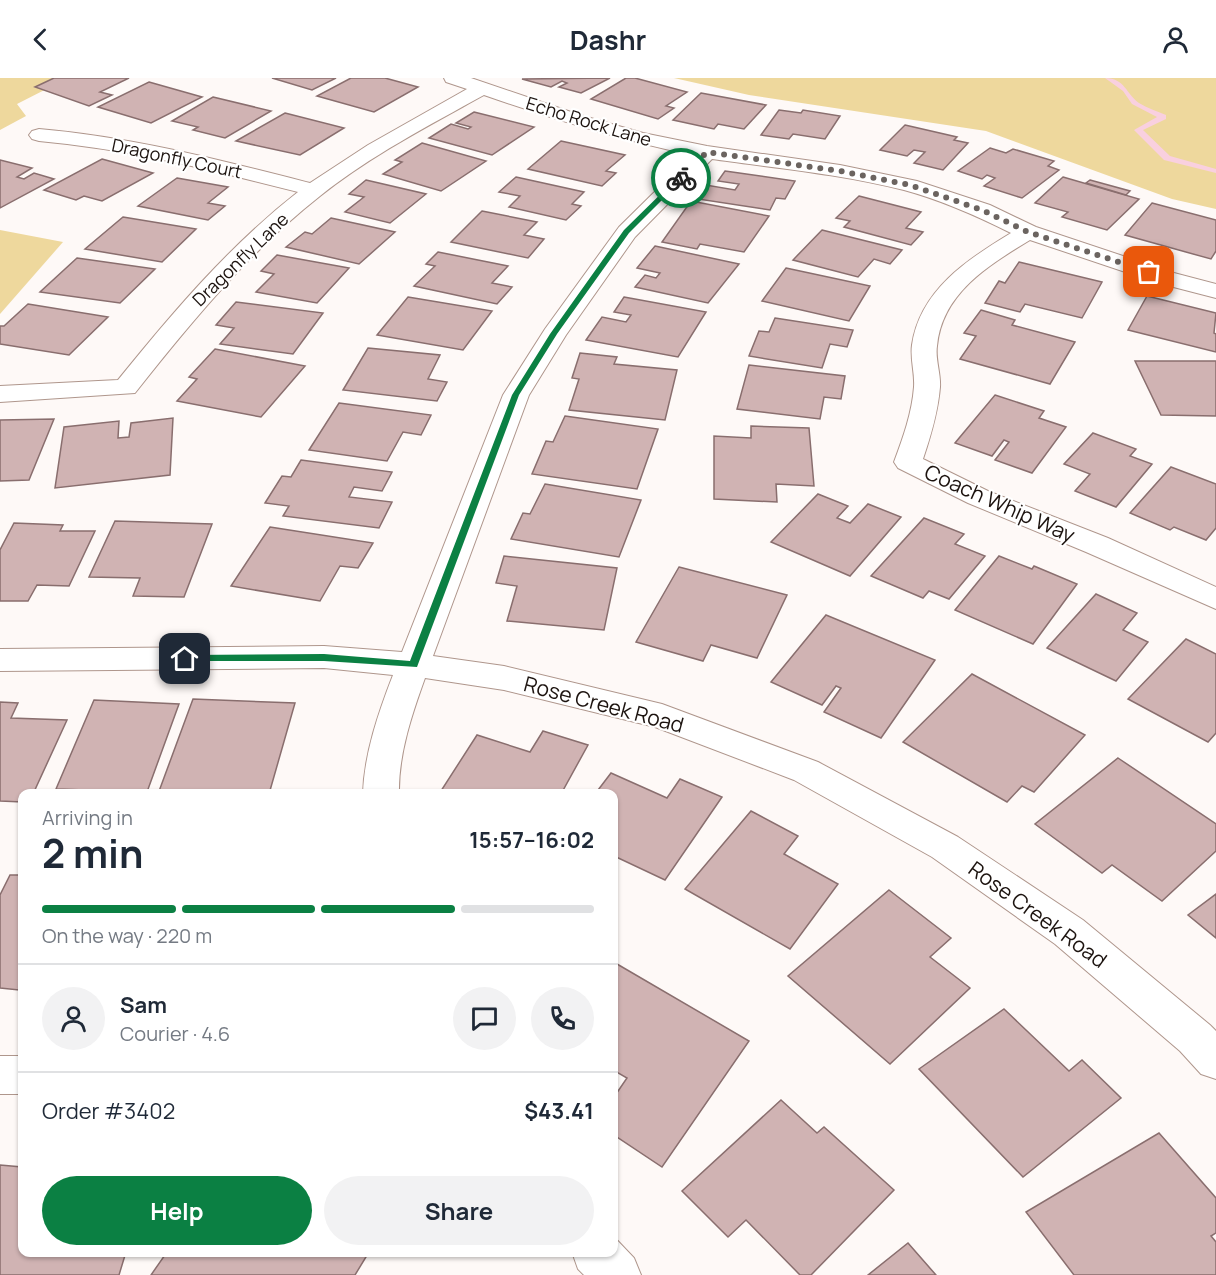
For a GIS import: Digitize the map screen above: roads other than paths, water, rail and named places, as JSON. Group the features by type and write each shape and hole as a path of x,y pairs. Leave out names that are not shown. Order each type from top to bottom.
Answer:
{"street":[{"name":"Echo Rock Lane","path":"453,78 573,119 640,138 707,152 840,171 910,185 982,210 1028,232 1156,275 1216,291"},
{"name":"Dragonfly Lane","path":"0,394 126,387 196,300 254,241 314,190 401,134 482,88"},
{"name":"Dragonfly Court","path":"39,135 86,139 174,154 314,190"},
{"path":"381,789 381,777 398,706 516,395 554,334 627,232 707,152"},
{"name":"Coach Whip Way","path":"1028,232 985,258 955,282 934,313 924,346 927,386 921,423 908,462 978,497 1097,545 1216,599"},
{"name":"Rose Creek Road","path":"0,660 324,657 414,664 504,678 662,716 806,771 945,847 1069,932 1195,1038 1216,1060"},
{"path":"0,1076 18,1075"},
{"path":"600,1257 617,1275"}],"waterway":[{"path":"1108,78 1125,90 1134,103 1163,117 1138,130 1167,158 1216,171"}]}
